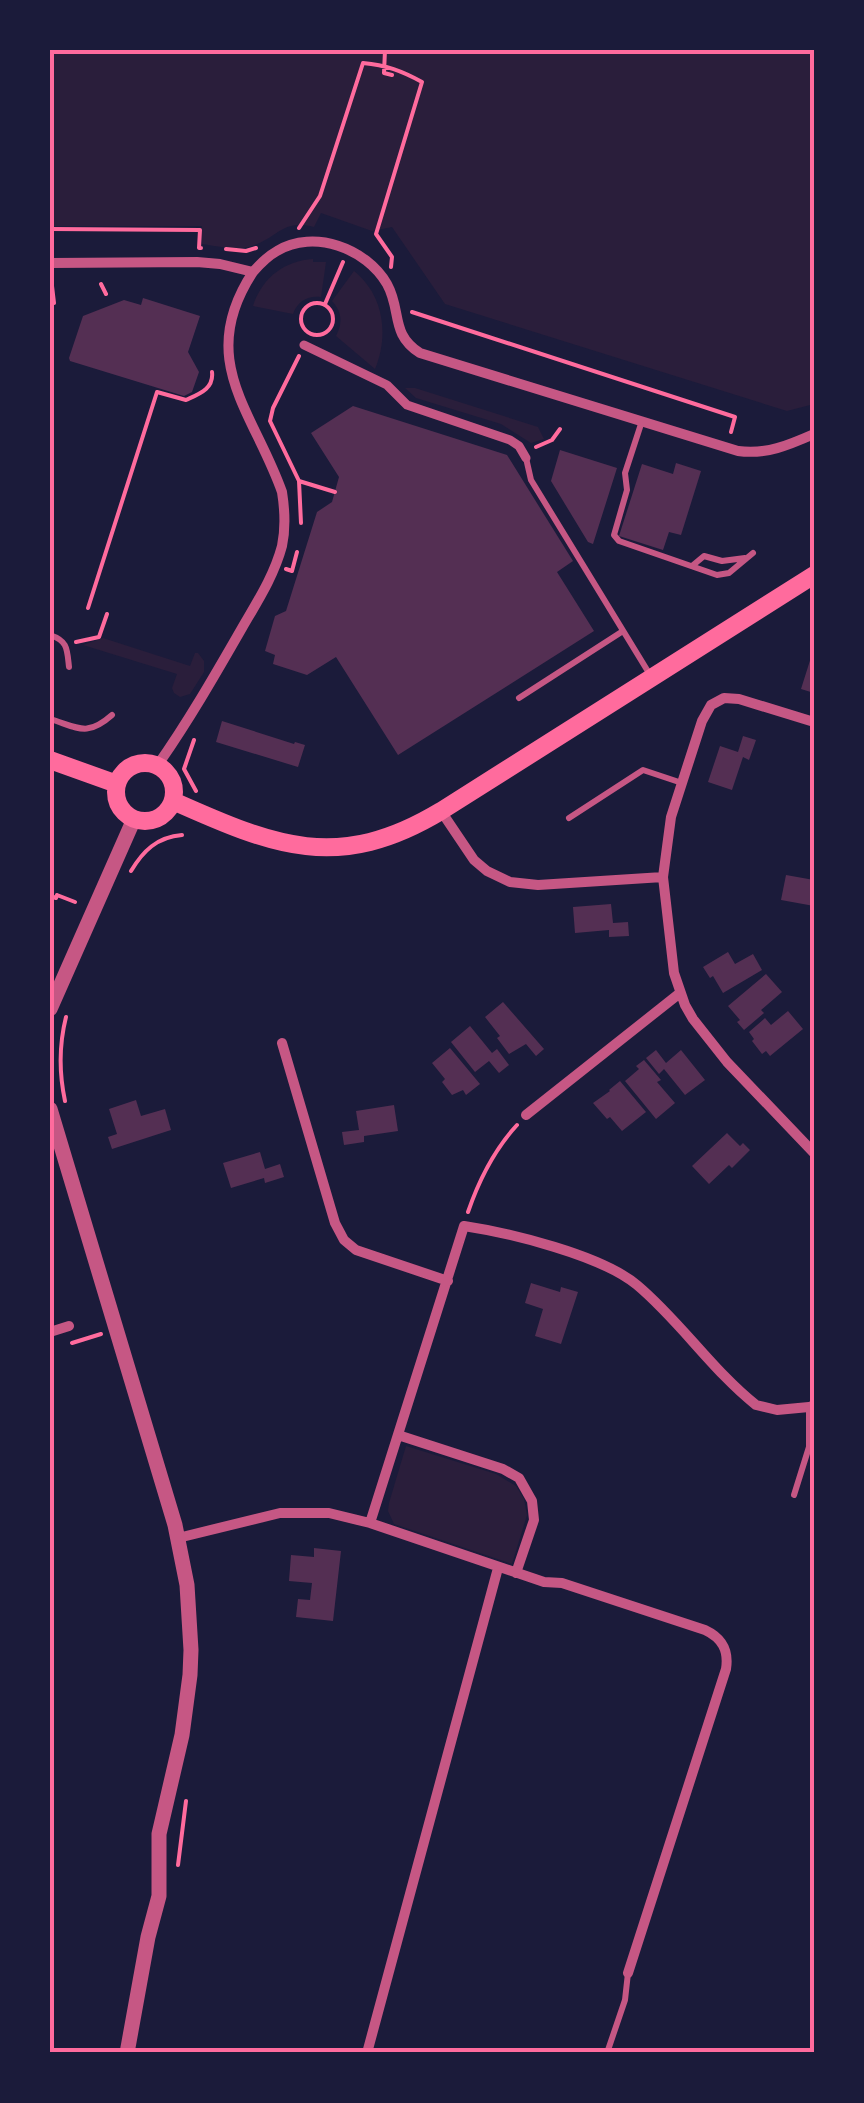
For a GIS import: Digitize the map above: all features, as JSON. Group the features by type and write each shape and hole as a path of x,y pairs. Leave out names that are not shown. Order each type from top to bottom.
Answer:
{"main road":[{"path":"173,801 270,840 295,845 363,845 394,836 441,812 814,575"},
{"path":"50,760 117,784"},
{"path":"144,763 157,766 170,777 173,801 161,817 152,821 134,819 118,802 117,784 129,768 144,763"}],"street":[{"path":"157,766 182,732 269,580 282,548 282,492 229,366 229,338 242,290 271,254 292,244 312,242 340,246 364,258 381,275 391,294 401,334 415,350 432,357 749,453 774,450 814,434"},
{"path":"50,263 197,262 253,272"},
{"path":"304,346 387,385 407,405 510,440 526,458"},
{"path":"814,722 739,698 720,699 710,705 668,834 664,877 671,958 680,992 693,1019 727,1062 814,1153"},
{"path":"441,812 474,860 510,882 542,885 664,877"},
{"path":"50,1009 134,819"},
{"path":"526,1115 680,992"},
{"path":"282,1043 335,1223 344,1240 364,1254 448,1281"},
{"path":"50,1110 178,1538 187,1586 191,1650 187,1704 159,1834 159,1896 127,2053"},
{"path":"370,1523 464,1226 499,1231 617,1271 646,1292 756,1405 777,1410 811,1404"},
{"path":"50,1332 69,1326"},
{"path":"398,1435 503,1469 519,1478 532,1502 534,1520 516,1573"},
{"path":"178,1538 268,1515 296,1512 350,1517 498,1568 562,1584 705,1630 720,1640 726,1652 726,1669 628,1973"},
{"path":"367,2053 498,1568"}],"lane":[{"path":"642,420 625,473 627,490 614,536 620,540 692,566 717,575 730,573 749,555 722,561 704,556 692,566"},
{"path":"526,458 531,480 652,678"},
{"path":"518,698 623,631"},
{"path":"50,636 66,644 70,666"},
{"path":"50,720 82,730 98,728 112,716"},
{"path":"569,818 642,770 682,783"},
{"path":"794,1495 809,1446 811,1404"},
{"path":"607,2053 625,2000 628,1973"}],"path":[{"path":"384,50 384,73 392,75"},
{"path":"298,228 320,196 363,64 385,65 422,82 376,234 392,257 391,266"},
{"path":"291,230 310,228"},
{"path":"50,229 200,230 200,248 211,248"},
{"path":"223,248 246,252 263,244"},
{"path":"380,255 398,277"},
{"path":"324,306 343,262"},
{"path":"102,284 106,294"},
{"path":"52,286 54,303"},
{"path":"409,301 410,310 416,315 735,417 730,434 741,436"},
{"path":"313,304 324,306 332,317 330,326 324,334 309,334 302,326 304,310 313,304"},
{"path":"301,533 299,481 270,421 304,346"},
{"path":"88,608 157,392 186,400 206,391 212,372"},
{"path":"537,446 552,440 560,430"},
{"path":"299,481 335,492"},
{"path":"286,569 292,571 298,546"},
{"path":"81,641 99,637 106,614"},
{"path":"194,740 184,769 196,792"},
{"path":"129,876 152,845 182,835"},
{"path":"50,896 75,902"},
{"path":"64,1099 60,1048 68,1012"},
{"path":"464,1226 478,1183 506,1138 526,1115"},
{"path":"72,1343 115,1330"}],"shaded area":[{"path":"50,50 814,50 814,404 787,411 445,304 392,227 372,231 321,213 314,227 287,227 252,246 234,248 202,244 202,226 50,226"},
{"path":"313,259 326,262 321,297 303,300 293,314 253,306 268,279 293,263"},
{"path":"354,271 372,292 381,316 382,343 375,369 336,336 340,318 332,301"},
{"path":"405,388 538,427 544,439 531,443 501,424 416,398"},
{"path":"103,638 190,666 198,653 204,661 204,672 190,694 180,697 172,688 177,674 83,645"},
{"path":"406,1446 496,1474 516,1486 527,1515 512,1564 394,1524 389,1503"}],"building":[{"path":"143,298 200,316 188,352 199,372 192,392 184,396 70,361 83,316 124,300 141,305"},
{"path":"353,406 507,455 573,561 557,572 594,631 398,755 336,657 307,675 273,664 275,655 265,651 275,616 286,611 317,512 332,502 339,477 311,433"},
{"path":"560,450 617,468 593,544 588,542 551,481"},
{"path":"676,463 701,471 681,535 669,532 663,550 619,536 642,464 673,474"},
{"path":"814,652 814,693 801,689"},
{"path":"222,721 305,745 298,767 216,742"},
{"path":"743,736 756,740 749,760 743,757 732,790 708,782 720,746 738,752"},
{"path":"786,875 814,880 814,906 781,900"},
{"path":"611,904 613,923 628,922 629,936 609,937 609,930 575,933 573,907"},
{"path":"728,952 735,964 753,954 762,970 723,993 703,967"},
{"path":"766,974 782,992 744,1030 728,1006"},
{"path":"503,1002 544,1049 536,1056 526,1044 509,1054 497,1038 500,1036 485,1017"},
{"path":"788,1011 803,1029 770,1056 766,1051 762,1054 749,1032 765,1018 771,1025"},
{"path":"470,1026 492,1053 497,1049 509,1065 499,1073 489,1061 475,1072 451,1042"},
{"path":"450,1048 480,1084 466,1095 463,1090 452,1095 432,1063"},
{"path":"656,1050 666,1063 681,1050 705,1080 685,1095 664,1069 659,1074 646,1058"},
{"path":"644,1060 675,1103 656,1119 625,1081"},
{"path":"620,1081 646,1112 622,1131 593,1103"},
{"path":"136,1100 141,1116 165,1109 171,1130 112,1149 108,1137 117,1134 109,1109"},
{"path":"394,1105 398,1131 364,1136 364,1142 344,1145 342,1132 359,1130 356,1111"},
{"path":"727,1133 750,1150 709,1184 692,1166"},
{"path":"260,1152 265,1169 280,1164 284,1177 265,1183 264,1178 231,1188 223,1163"},
{"path":"531,1283 560,1292 561,1287 578,1292 561,1344 535,1336 543,1309 525,1303"},
{"path":"314,1548 341,1551 333,1621 296,1617 298,1599 310,1600 312,1583 289,1581 291,1555 314,1557"}]}
